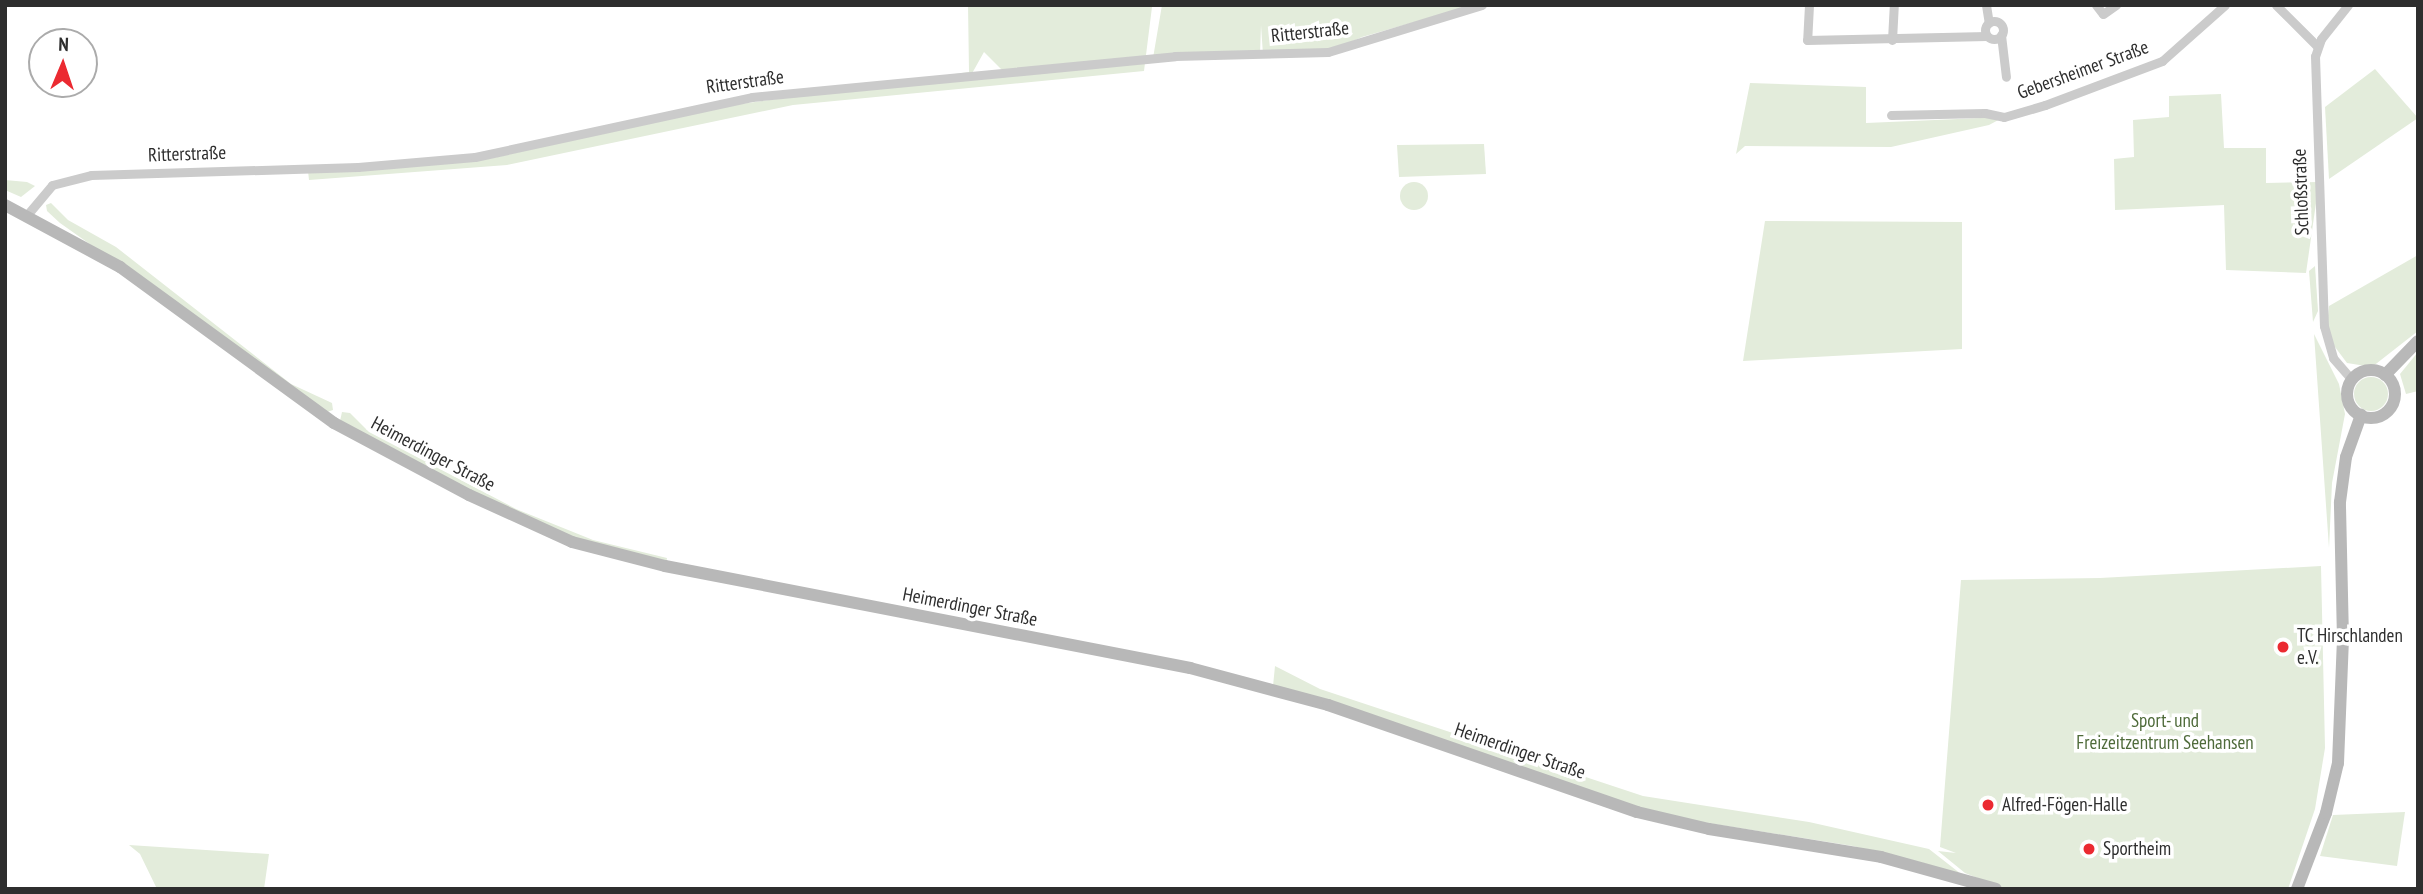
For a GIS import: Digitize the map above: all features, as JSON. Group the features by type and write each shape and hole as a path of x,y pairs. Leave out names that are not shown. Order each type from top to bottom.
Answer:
{"main road":[{"name":"Heimerdinger Straße","path":"5,205 123,269 334,423 490,506 572,542 665,566 1190,668 1328,705 1637,812 1709,829 1881,857 1996,889"},
{"path":"2385,375 2418,341"},
{"path":"2368,371 2385,375 2394,389 2391,406 2381,415 2361,415 2348,399 2352,380 2368,371"},
{"path":"2297,889 2326,813 2338,763 2343,639 2340,502 2346,457 2361,415"}],"street":[{"name":"Ritterstraße","path":"27,215 52,185 90,175 313,169 475,157 752,97 1175,56 1328,52 1482,5"},
{"path":"1809,5 1807,40 1987,36 1994,39 2001,35"},
{"path":"1892,40 1894,5"},
{"path":"1986,5 1989,23 1987,36"},
{"path":"2096,5 2103,14 2115,6"},
{"name":"Gebersheimer Straße","path":"1891,116 1985,113 2004,117 2045,105 2162,61 2225,5"},
{"path":"2276,5 2317,46 2348,5"},
{"path":"1989,23 2001,25 2006,77"},
{"name":"Schloßstraße","path":"2317,46 2324,326 2333,358 2352,380"}],"green space":[{"path":"968,5 1152,7 1144,71 793,105 507,165 309,180 308,171 493,158 712,108 969,72","holes":["984,52 1003,71 970,77"]},
{"path":"1162,5 1474,5 1362,37 1328,52 1263,55 1261,25 1260,55 1153,58"},
{"path":"2375,69 2418,118 2329,179 2325,107"},
{"path":"1750,83 1866,87 1866,123 2004,117 1989,125 1891,147 1745,146 1736,154"},
{"path":"2221,94 2224,148 2266,148 2266,183 2319,182 2306,273 2226,270 2224,205 2115,210 2114,159 2134,157 2133,120 2169,117 2169,96"},
{"path":"1484,144 1486,174 1399,177 1397,145"},
{"path":"5,180 27,182 35,186 21,197 5,190"},
{"path":"1414,182 1424,186 1428,196 1424,206 1414,210 1404,206 1400,196 1404,186"},
{"path":"51,203 68,220 116,247 291,384 332,403 333,410 327,412 60,223 47,211 46,205"},
{"path":"1765,221 1962,222 1962,349 1743,361"},
{"path":"2418,255 2418,331 2372,367 2347,363 2326,335 2329,306"},
{"path":"2315,266 2318,311 2313,322 2309,271"},
{"path":"2314,334 2339,384 2345,414 2332,483 2329,548"},
{"path":"2418,352 2418,391 2406,394 2400,374"},
{"path":"2371,377 2383,382 2388,394 2383,406 2371,411 2359,406 2354,394 2359,382"},
{"path":"342,412 350,413 369,432 516,509 593,540 667,558 666,564 614,552 508,512 340,421"},
{"name":"Sport- und Freizeitzentrum Seehansen","path":"2321,566 2325,748 2315,809 2288,889 2005,889 1965,873 1938,851 1956,853 1940,847 1961,580 2100,578"},
{"path":"1275,666 1320,689 1643,796 1809,822 1929,849 1961,874 1853,846 1664,816 1273,686"},
{"path":"2405,812 2397,866 2320,856 2333,815"},
{"path":"129,845 269,854 264,889 157,889 140,854"}],"place":[{"name":"TC Hirschlanden e.V.","path":"2283,647"},
{"name":"Alfred-Fögen-Halle","path":"1988,805"},
{"name":"Sportheim","path":"2089,849"}]}
